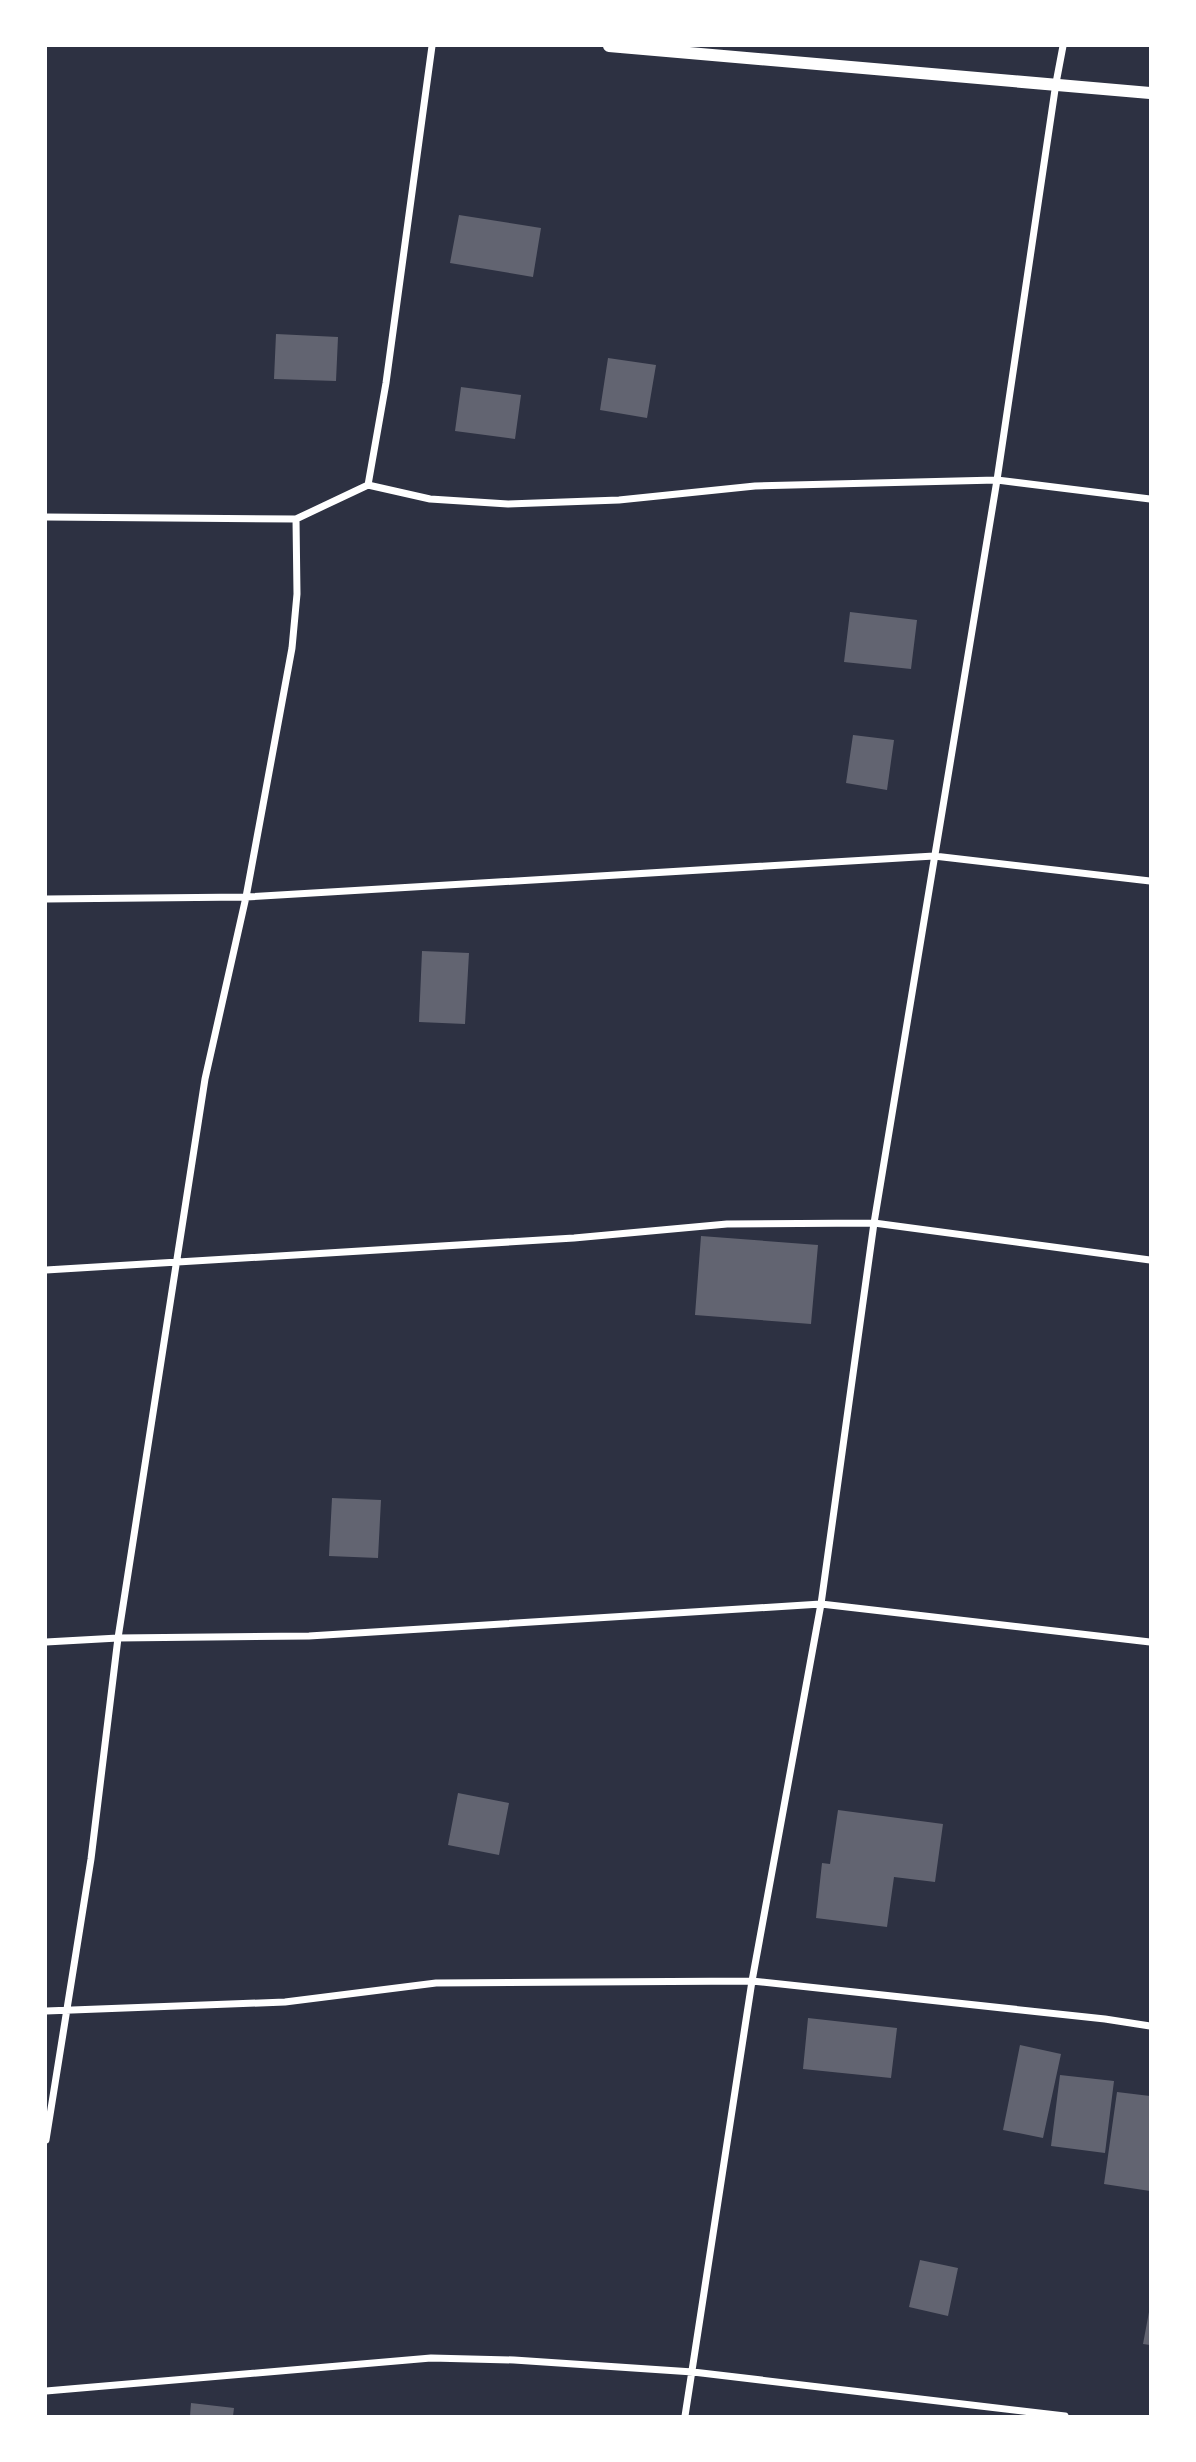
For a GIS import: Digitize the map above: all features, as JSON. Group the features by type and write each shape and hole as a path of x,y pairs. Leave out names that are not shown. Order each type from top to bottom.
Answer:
{"street":[{"path":"368,485 386,383 432,46"},
{"path":"609,46 1150,93"},
{"path":"685,2417 752,1981 821,1604 874,1223 997,480 1063,46"},
{"path":"46,517 296,519 368,485 430,499 508,504 620,500 755,486 997,480 1150,499"},
{"path":"46,2140 91,1859 118,1638 205,1079 246,897 292,648 298,594 296,519"},
{"path":"46,899 246,897 934,856 1150,881"},
{"path":"46,1270 574,1238 727,1224 874,1223 1150,1261"},
{"path":"46,1642 118,1638 309,1636 821,1604 1150,1642"},
{"path":"46,2011 285,2002 436,1983 752,1981 1150,2026"},
{"path":"46,2391 431,2358 514,2360 693,2372 1065,2417"}],"building":[{"path":"459,215 541,228 533,277 450,263"},
{"path":"276,334 338,337 336,381 274,379"},
{"path":"608,358 656,365 647,418 600,410"},
{"path":"461,387 521,395 515,439 455,431"},
{"path":"850,612 917,620 911,669 844,662"},
{"path":"853,735 894,740 887,790 846,783"},
{"path":"422,951 469,953 465,1024 419,1022"},
{"path":"701,1236 818,1245 811,1324 695,1315"},
{"path":"332,1498 381,1500 378,1558 329,1556"},
{"path":"458,1793 509,1803 499,1855 448,1845"},
{"path":"838,1810 943,1824 935,1882 894,1877 887,1927 816,1918 822,1863 830,1864"},
{"path":"808,2018 897,2028 891,2078 803,2069"},
{"path":"1020,2045 1061,2054 1043,2138 1003,2130"},
{"path":"1060,2075 1114,2081 1105,2153 1051,2146"},
{"path":"1117,2092 1150,2096 1150,2191 1104,2184"},
{"path":"920,2260 958,2268 948,2316 909,2307"},
{"path":"1150,2312 1150,2345 1143,2344"},
{"path":"191,2403 234,2408 233,2416 190,2416"}]}
